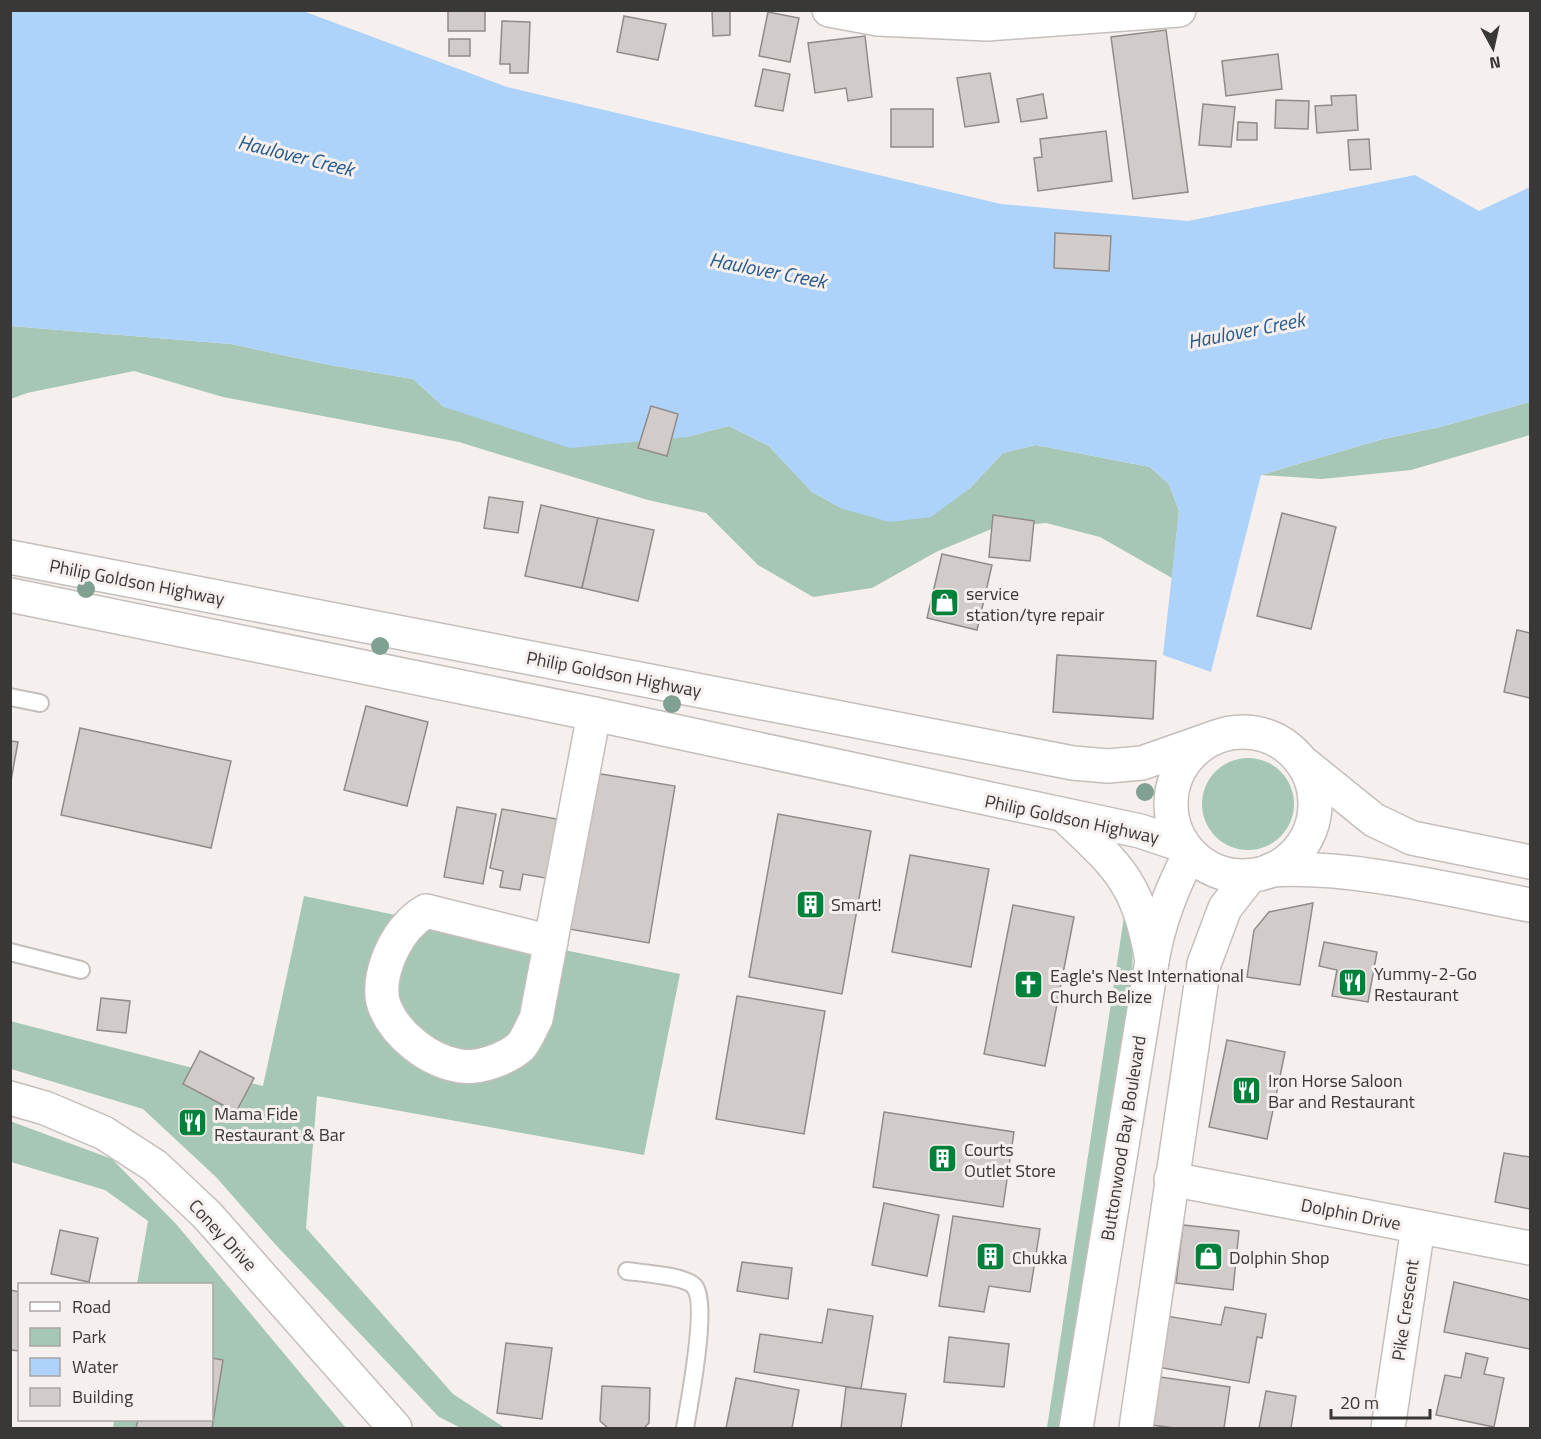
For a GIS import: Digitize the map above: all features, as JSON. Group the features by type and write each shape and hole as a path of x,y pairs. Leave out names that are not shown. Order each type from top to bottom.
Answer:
{"main road":[{"path":"829,10 878,19 987,24 1179,10"},
{"name":"Philip Goldson Highway","path":"10,557 1073,763 1108,766 1142,763 1216,737"},
{"name":"Philip Goldson Highway","path":"10,595 594,714 1067,818 1140,831 1186,849"},
{"path":"550,942 426,911 412,919 397,941 384,968 383,1004 396,1026 420,1050 461,1066 496,1062 521,1046 536,1019 594,714"},
{"path":"1530,862 1412,838 1374,820 1284,745 1263,735 1239,732 1216,737 1197,748 1183,764 1174,783 1170,804 1186,849 1218,871 1261,873 1301,868 1344,872 1530,905"},
{"path":"1136,1428 1204,964 1225,908 1261,873 1290,859 1304,843 1313,823 1315,802 1312,780 1301,761"},
{"path":"1067,818 1121,872 1136,897 1144,920 1152,960"},
{"name":"Buttonwood Bay Boulevard","path":"1076,1428 1152,960 1160,920 1186,849"},
{"name":"Coney Drive","path":"10,1098 45,1108 104,1133 155,1166 207,1215 395,1428"},
{"name":"Dolphin Drive","path":"1171,1179 1530,1248"},
{"name":"Pike Crescent","path":"1388,1428 1418,1227"}],"lane":[{"path":"10,697 40,703"},
{"path":"10,952 81,970"},
{"path":"627,1271 687,1281 696,1287 700,1302 700,1326 685,1428"}],"green space":[{"path":"11,326 231,344 330,365 413,379 444,407 686,437 729,426 769,446 812,492 843,509 969,489 1003,453 1036,445 1150,467 1169,484 1179,511 1172,578 1100,537 1046,523 994,528 936,552 872,588 813,597 758,565 706,513 648,500 459,442 223,397 134,371 27,393 11,399"},
{"path":"1530,402 1530,435 1411,470 1322,479 1261,475 1383,439 1440,427"},
{"path":"1248,758 1266,762 1280,772 1290,786 1294,804 1290,822 1280,836 1266,846 1248,850 1230,846 1216,836 1206,822 1202,804 1206,786 1216,772 1230,762"},
{"path":"304,896 680,974 644,1155 317,1096 306,1228 453,1394 505,1428 461,1428 439,1417 275,1244 216,1177 143,1109 11,1069 10,1021 263,1086"},
{"path":"1127,897 1133,937 1132,986 1061,1428 1047,1428"},
{"path":"10,1121 112,1159 177,1225 346,1428 113,1428 114,1421 213,1421 213,1283 137,1283 148,1221 105,1190 11,1162"}],"water":[{"name":"Haulover Creek","path":"10,11 303,11 507,87 1001,204 1188,221 1415,175 1479,211 1530,187 1530,402 1440,427 1383,439 1261,475 1211,672 1163,655 1179,511 1169,484 1150,467 1036,445 1003,453 969,489 931,517 890,522 843,509 812,492 769,446 729,426 686,437 570,448 444,407 413,379 330,365 231,344 11,326"}],"building":[{"path":"448,10 485,10 485,31 448,31"},
{"path":"712,10 730,10 730,35 713,36"},
{"path":"768,12 799,18 790,62 759,56"},
{"path":"624,16 666,24 658,60 617,52"},
{"path":"502,21 530,22 528,73 510,73 510,64 500,64"},
{"path":"1166,30 1188,192 1133,199 1111,37"},
{"path":"865,36 872,97 848,101 846,88 815,93 808,43"},
{"path":"449,39 470,39 470,56 449,56"},
{"path":"1278,54 1282,89 1226,96 1222,61"},
{"path":"763,69 790,74 783,111 755,106"},
{"path":"990,73 999,122 965,127 957,78"},
{"path":"1043,94 1047,118 1021,122 1017,99"},
{"path":"1356,95 1358,130 1317,133 1315,106 1332,105 1331,96"},
{"path":"1276,100 1309,101 1308,129 1275,128"},
{"path":"1203,104 1235,107 1231,147 1199,145"},
{"path":"891,109 933,109 933,147 891,147"},
{"path":"1238,122 1257,123 1257,140 1237,140"},
{"path":"1106,131 1112,181 1038,191 1034,158 1042,157 1040,139"},
{"path":"1369,139 1371,169 1350,170 1348,140"},
{"path":"1055,233 1111,236 1109,271 1054,268"},
{"path":"651,406 678,414 667,456 638,448"},
{"path":"489,497 523,502 518,533 484,528"},
{"path":"541,505 598,518 582,588 525,576"},
{"path":"1282,513 1336,527 1311,629 1257,616"},
{"path":"993,515 1034,521 1030,561 989,557"},
{"path":"598,518 654,530 638,601 582,588"},
{"path":"942,554 992,565 977,630 927,618"},
{"path":"1517,630 1530,633 1530,698 1504,692"},
{"path":"1057,655 1156,661 1153,719 1053,712"},
{"path":"366,706 428,722 407,806 344,790"},
{"path":"80,728 231,761 211,848 61,815"},
{"path":"10,741 18,742 10,786"},
{"path":"595,773 675,786 649,943 569,929"},
{"path":"457,807 496,814 483,884 444,877"},
{"path":"502,809 562,820 551,879 523,874 520,890 500,887 503,871 490,868"},
{"name":"Smart!","path":"778,814 871,831 842,994 749,977"},
{"path":"910,855 989,869 971,967 892,952"},
{"path":"1313,903 1300,985 1247,977 1254,930 1269,912"},
{"name":"Eagle's Nest International Church Belize","path":"1013,905 1074,917 1045,1066 984,1054"},
{"name":"Yummy-2-Go Restaurant","path":"1324,942 1377,952 1368,1002 1332,996 1337,970 1319,966"},
{"path":"737,996 825,1011 804,1134 716,1119"},
{"path":"101,998 130,1001 126,1033 97,1030"},
{"name":"Iron Horse Saloon Bar and Restaurant","path":"1227,1040 1285,1052 1267,1139 1209,1127"},
{"path":"200,1051 254,1078 236,1112 183,1084"},
{"name":"Courts Outlet Store","path":"884,1112 1014,1132 1003,1207 873,1187"},
{"path":"1504,1153 1530,1157 1530,1209 1495,1202"},
{"path":"884,1203 939,1215 927,1276 872,1265"},
{"name":"Chukka","path":"953,1216 1040,1229 1030,1292 989,1286 984,1312 939,1306"},
{"name":"Dolphin Shop","path":"1183,1225 1239,1231 1233,1290 1176,1283"},
{"path":"60,1230 98,1238 89,1282 51,1274"},
{"path":"742,1262 792,1268 788,1299 737,1291"},
{"path":"1454,1282 1530,1300 1530,1349 1444,1332"},
{"path":"10,1290 18,1292 18,1351 10,1350"},
{"path":"1225,1307 1266,1314 1262,1338 1257,1337 1249,1383 1151,1366 1160,1315 1221,1325"},
{"path":"828,1309 873,1316 861,1389 754,1372 760,1334 822,1343"},
{"path":"949,1337 1009,1344 1004,1387 944,1382"},
{"path":"506,1343 552,1348 542,1419 497,1413"},
{"path":"1466,1353 1488,1358 1484,1374 1504,1378 1494,1427 1436,1415 1445,1375 1461,1378"},
{"path":"213,1358 223,1360 212,1428 136,1428 138,1421 213,1421"},
{"path":"1160,1377 1230,1387 1224,1428 1174,1428 1152,1425"},
{"path":"736,1378 799,1390 792,1428 726,1428"},
{"path":"602,1386 650,1388 649,1423 644,1428 608,1428 600,1421"},
{"path":"846,1387 906,1394 901,1428 841,1428"},
{"path":"1266,1391 1296,1396 1291,1428 1259,1428"}],"place":[{"name":"service station/tyre repair","path":"945,603"},
{"name":"Smart!","path":"810,904"},
{"name":"Yummy-2-Go Restaurant","path":"1353,983"},
{"name":"Eagle's Nest International Church Belize","path":"1029,985"},
{"name":"Iron Horse Saloon Bar and Restaurant","path":"1247,1090"},
{"name":"Mama Fide Restaurant & Bar","path":"193,1123"},
{"name":"Courts Outlet Store","path":"943,1159"},
{"name":"Chukka","path":"991,1257"},
{"name":"Dolphin Shop","path":"1208,1257"}]}
